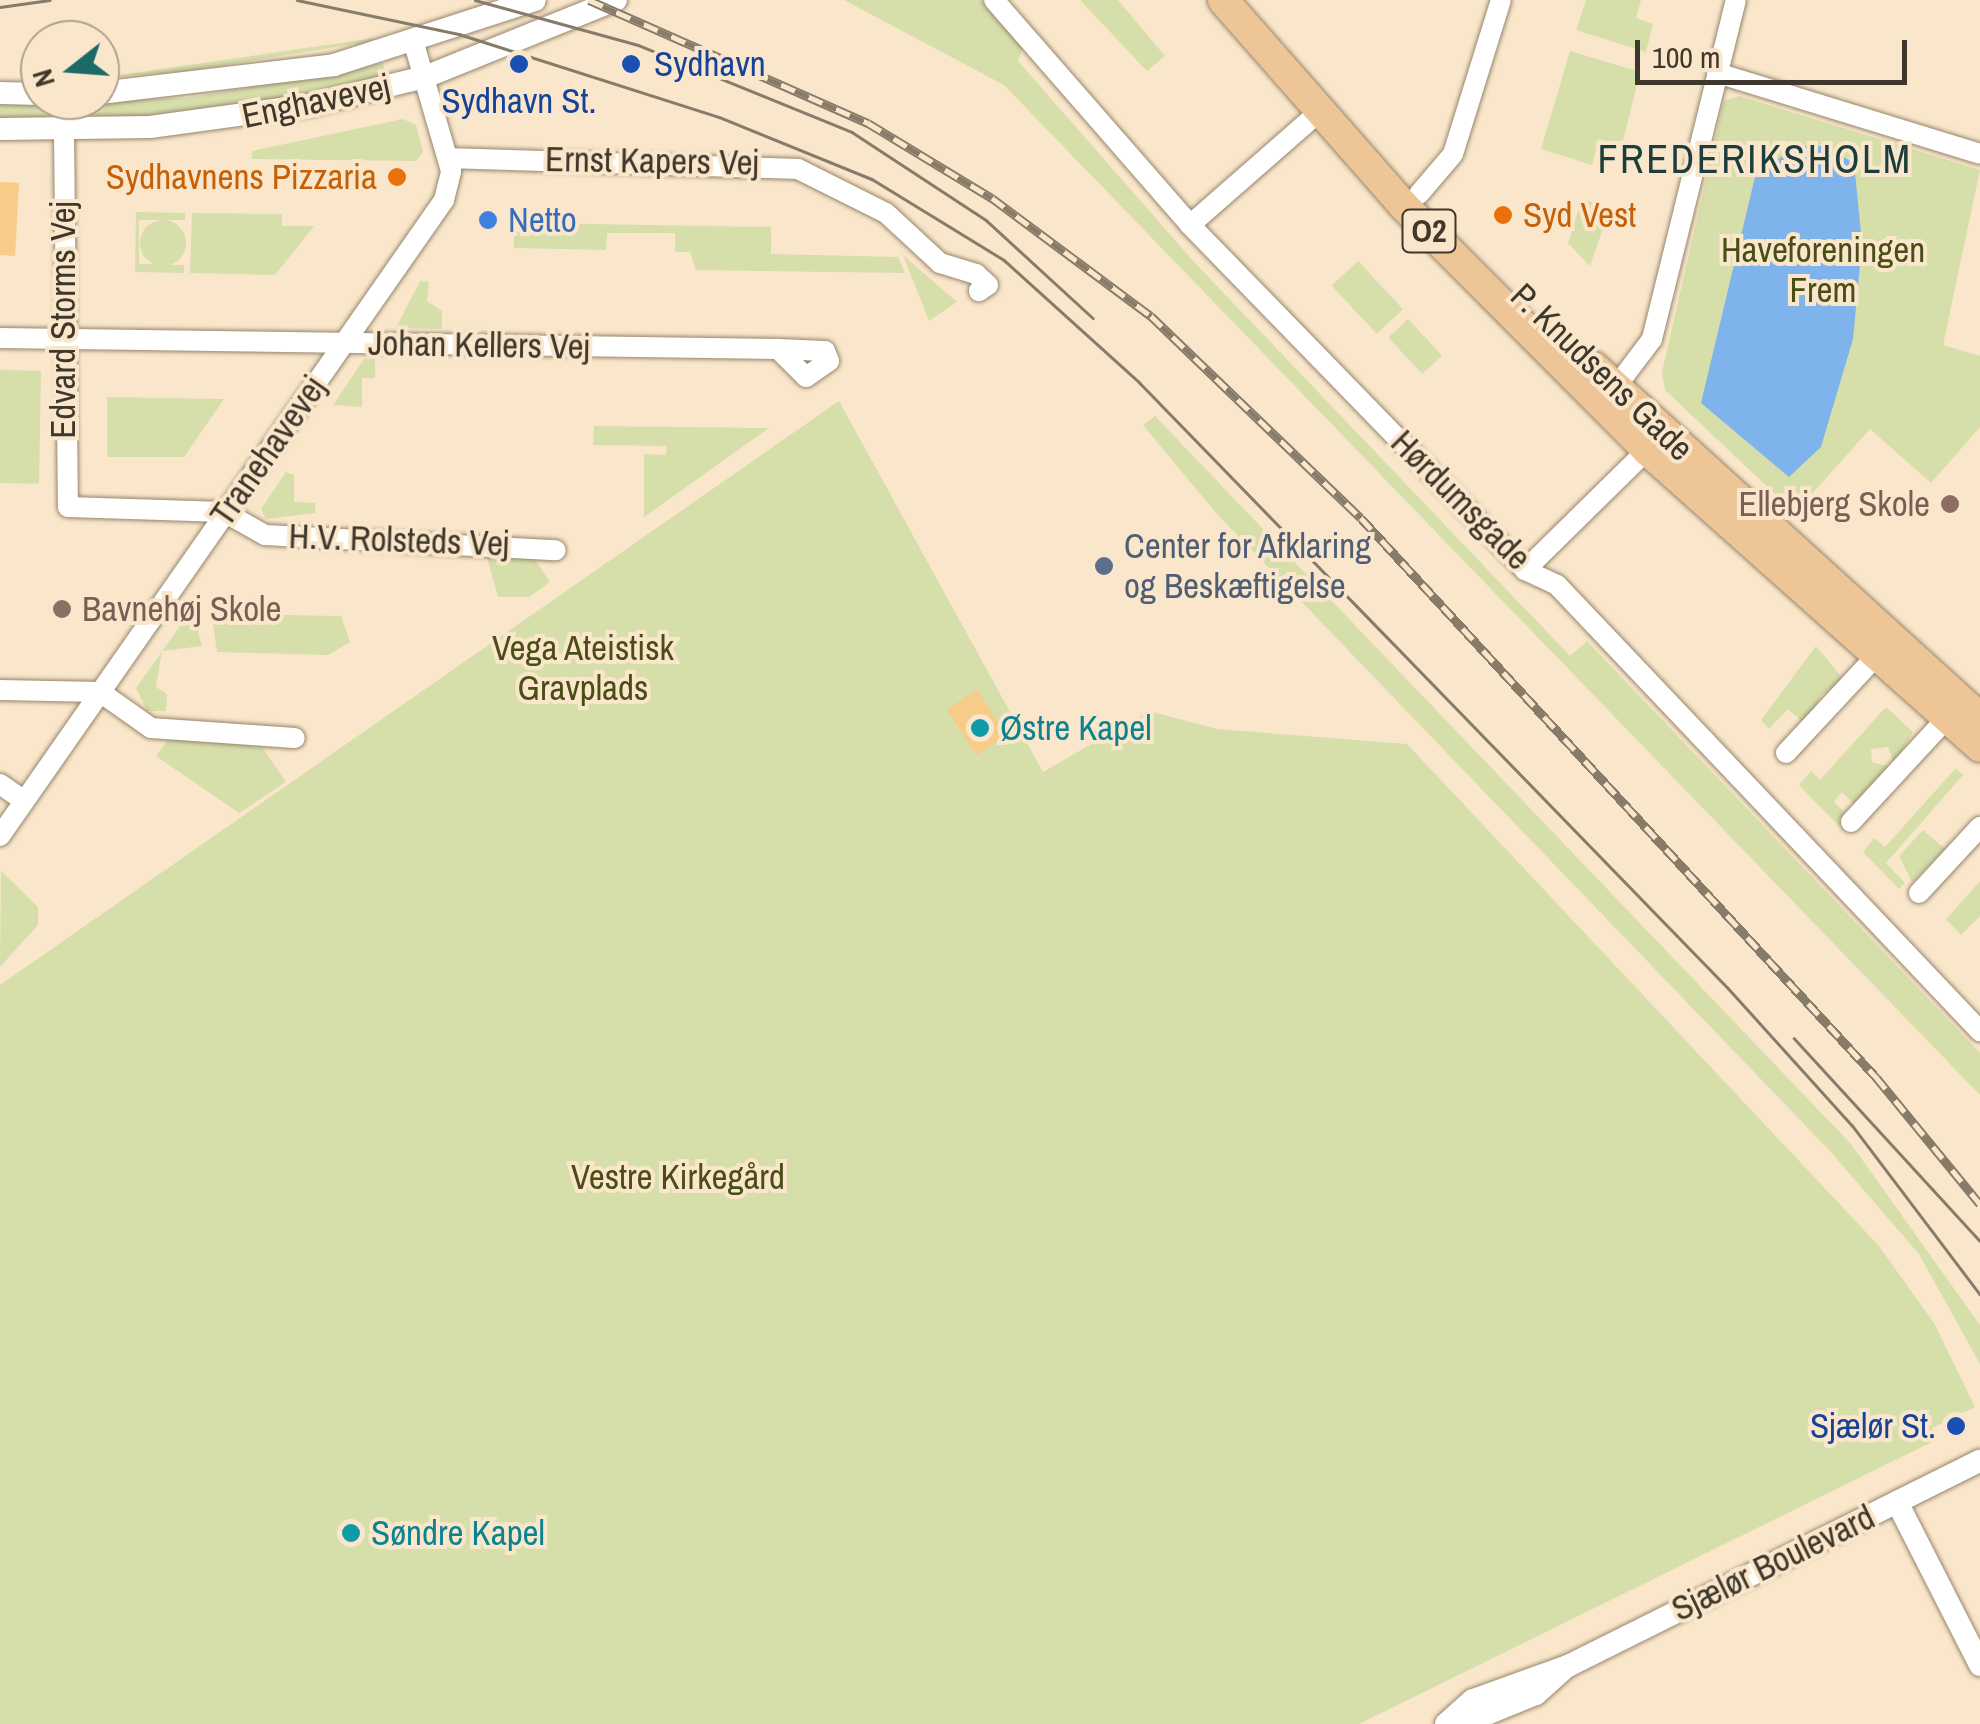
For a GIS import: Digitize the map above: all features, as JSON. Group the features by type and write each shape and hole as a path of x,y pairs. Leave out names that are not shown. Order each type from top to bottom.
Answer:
{"main road":[{"name":"P. Knudsens Gade","path":"1222,0 1318,113 1647,450 1980,748"},
{"name":"P. Knudsens Gade","path":"1249,0 1418,194 1614,388 1980,718"}],"street":[{"name":"Enghavevej","path":"120,91 256,80 414,44 535,0"},
{"name":"Enghavevej","path":"0,129 64,131 232,118 425,77 616,0"},
{"name":"Hørdumsgade","path":"994,0 1190,225 1526,570 1556,585 1980,1031"},
{"path":"1418,194 1453,154 1501,0"},
{"path":"1614,388 1652,339 1736,0"},
{"name":"Tranehavevej","path":"0,836 444,200 448,158 414,44"},
{"path":"1717,73 1980,154"},
{"path":"1190,225 1318,113"},
{"name":"Edvard Storms Vej","path":"64,131 62,338 68,507"},
{"name":"Ernst Kapers Vej","path":"448,158 798,169 886,213 940,263 976,274 988,285 979,291"},
{"name":"Johan Kellers Vej","path":"0,338 778,349"},
{"path":"1526,570 1647,450"},
{"name":"H.V. Rolsteds Vej","path":"68,507 224,512 265,535 556,550"},
{"path":"1786,753 1877,655"},
{"path":"0,690 100,692 151,728 294,738"},
{"path":"1851,822 1947,718"},
{"path":"0,784 23,800"},
{"path":"1918,893 1980,827"},
{"name":"Sjælør Boulevard","path":"1446,1724 1486,1694 1568,1666 1980,1462"},
{"path":"1897,1502 1980,1666"},
{"name":"Sjælør Boulevard","path":"1462,1724 1536,1694 1568,1666"}],"green space":[{"path":"844,0 981,0 1023,47 1018,61 1195,263 1570,656 1587,641 1980,1053 1980,1095 1004,85"},
{"path":"1080,0 1118,0 1165,56 1147,71"},
{"path":"1586,0 1641,0 1636,18 1653,24 1646,52 1576,30"},
{"path":"375,38 357,48 355,44 188,71 120,75"},
{"path":"1570,51 1640,72 1622,145 1599,139 1592,165 1541,149"},
{"path":"383,63 388,79 187,116 120,118 120,99 187,98"},
{"name":"Haveforeningen Frem","path":"1739,96 1980,170 1943,345 1980,356 1980,427 1931,483 1870,429 1795,513 1665,390 1662,372 1724,101"},
{"path":"0,102 20,102 20,120 62,120 0,122"},
{"path":"403,119 416,125 423,152 416,161 252,159 252,151"},
{"path":"1582,199 1610,208 1590,266 1568,243"},
{"path":"136,212 185,213 185,220 139,220 139,264 184,265 184,273 135,272"},
{"path":"192,213 282,214 282,226 314,226 275,275 190,273"},
{"path":"163,220 179,227 186,243 179,259 163,266 147,259 140,243 147,227"},
{"path":"531,223 771,227 771,254 898,257 905,273 696,270 690,252 675,252 675,233 607,233 606,250 514,248 514,232 531,232"},
{"path":"903,255 957,302 929,321"},
{"path":"1358,261 1403,309 1377,334 1332,286"},
{"path":"420,281 429,282 427,301 442,311 442,329 396,328"},
{"path":"1408,319 1442,356 1422,374 1388,337"},
{"path":"364,359 375,359 375,378 362,378 362,407 333,405"},
{"path":"0,370 41,371 39,484 0,483"},
{"path":"107,397 224,399 184,457 107,457"},
{"name":"Vestre Kirkegård","path":"839,401 1043,772 1149,711 1217,729 1407,744 1879,1246 1934,1323 1975,1407 1932,1428 1936,1440 1359,1724 0,1724 0,985"},
{"path":"1155,416 1851,1144 1980,1325 1980,1364 1919,1254 1829,1150 1216,513 1143,425"},
{"path":"594,426 769,428 644,517 644,454 666,455 667,446 593,445"},
{"path":"286,472 294,475 294,502 315,503 315,513 266,519 261,509"},
{"path":"486,554 533,557 550,582 529,597 498,597"},
{"path":"192,609 202,646 162,651"},
{"path":"212,616 341,616 350,642 328,655 217,652"},
{"path":"1816,646 1844,680 1822,694 1805,724 1788,709 1769,729 1761,720"},
{"path":"162,651 156,687 167,694 166,711 147,711 136,688"},
{"path":"1886,707 1913,732 1894,764 1888,747 1871,749 1872,762 1891,767 1856,806 1842,792 1834,802 1847,815 1839,826 1799,785 1811,771 1820,780"},
{"path":"170,737 256,738 286,782 239,813 156,756"},
{"path":"1956,768 1963,775 1886,863 1905,883 1899,889 1863,852 1874,838 1885,847"},
{"path":"1923,830 1945,849 1951,844 1912,882 1899,856"},
{"path":"1,871 38,907 38,925 0,967"},
{"path":"1980,881 1980,916 1961,935 1946,919"}],"water":[{"path":"1795,146 1824,146 1854,163 1862,243 1853,339 1821,447 1789,477 1701,403 1755,177"}],"building":[{"path":"0,182 19,183 15,256 0,255"},
{"name":"Østre Kapel","path":"977,690 1006,735 976,755 947,710"}],"tram line":[{"path":"0,7 50,0"},
{"path":"297,0 459,34 719,117 872,179 1004,260 1140,383 1728,988 1852,1125 1980,1294"},
{"path":"475,0 638,45 852,132 986,220 1093,318"},
{"path":"1794,1038 1980,1241"}],"railway":[{"path":"589,0 868,123 992,198 1151,316 1361,518 1876,1077 1980,1204"}],"place":[{"name":"Sydhavn St.","path":"519,64"},
{"name":"Sydhavn","path":"631,64"},
{"name":"Sydhavnens Pizzaria","path":"397,177"},
{"name":"Syd Vest","path":"1503,215"},
{"name":"Netto","path":"488,220"},
{"name":"Ellebjerg Skole","path":"1950,504"},
{"name":"Center for Afklaring og Beskæftigelse","path":"1104,566"},
{"name":"Bavnehøj Skole","path":"62,609"},
{"name":"Østre Kapel","path":"980,728"},
{"name":"Sjælør St.","path":"1956,1426"},
{"name":"Søndre Kapel","path":"351,1533"}],"district":[{"name":"FREDERIKSHOLM","path":"1755,159"}],"park label":[{"name":"Vega Ateistisk Gravplads","path":"583,668"}]}
